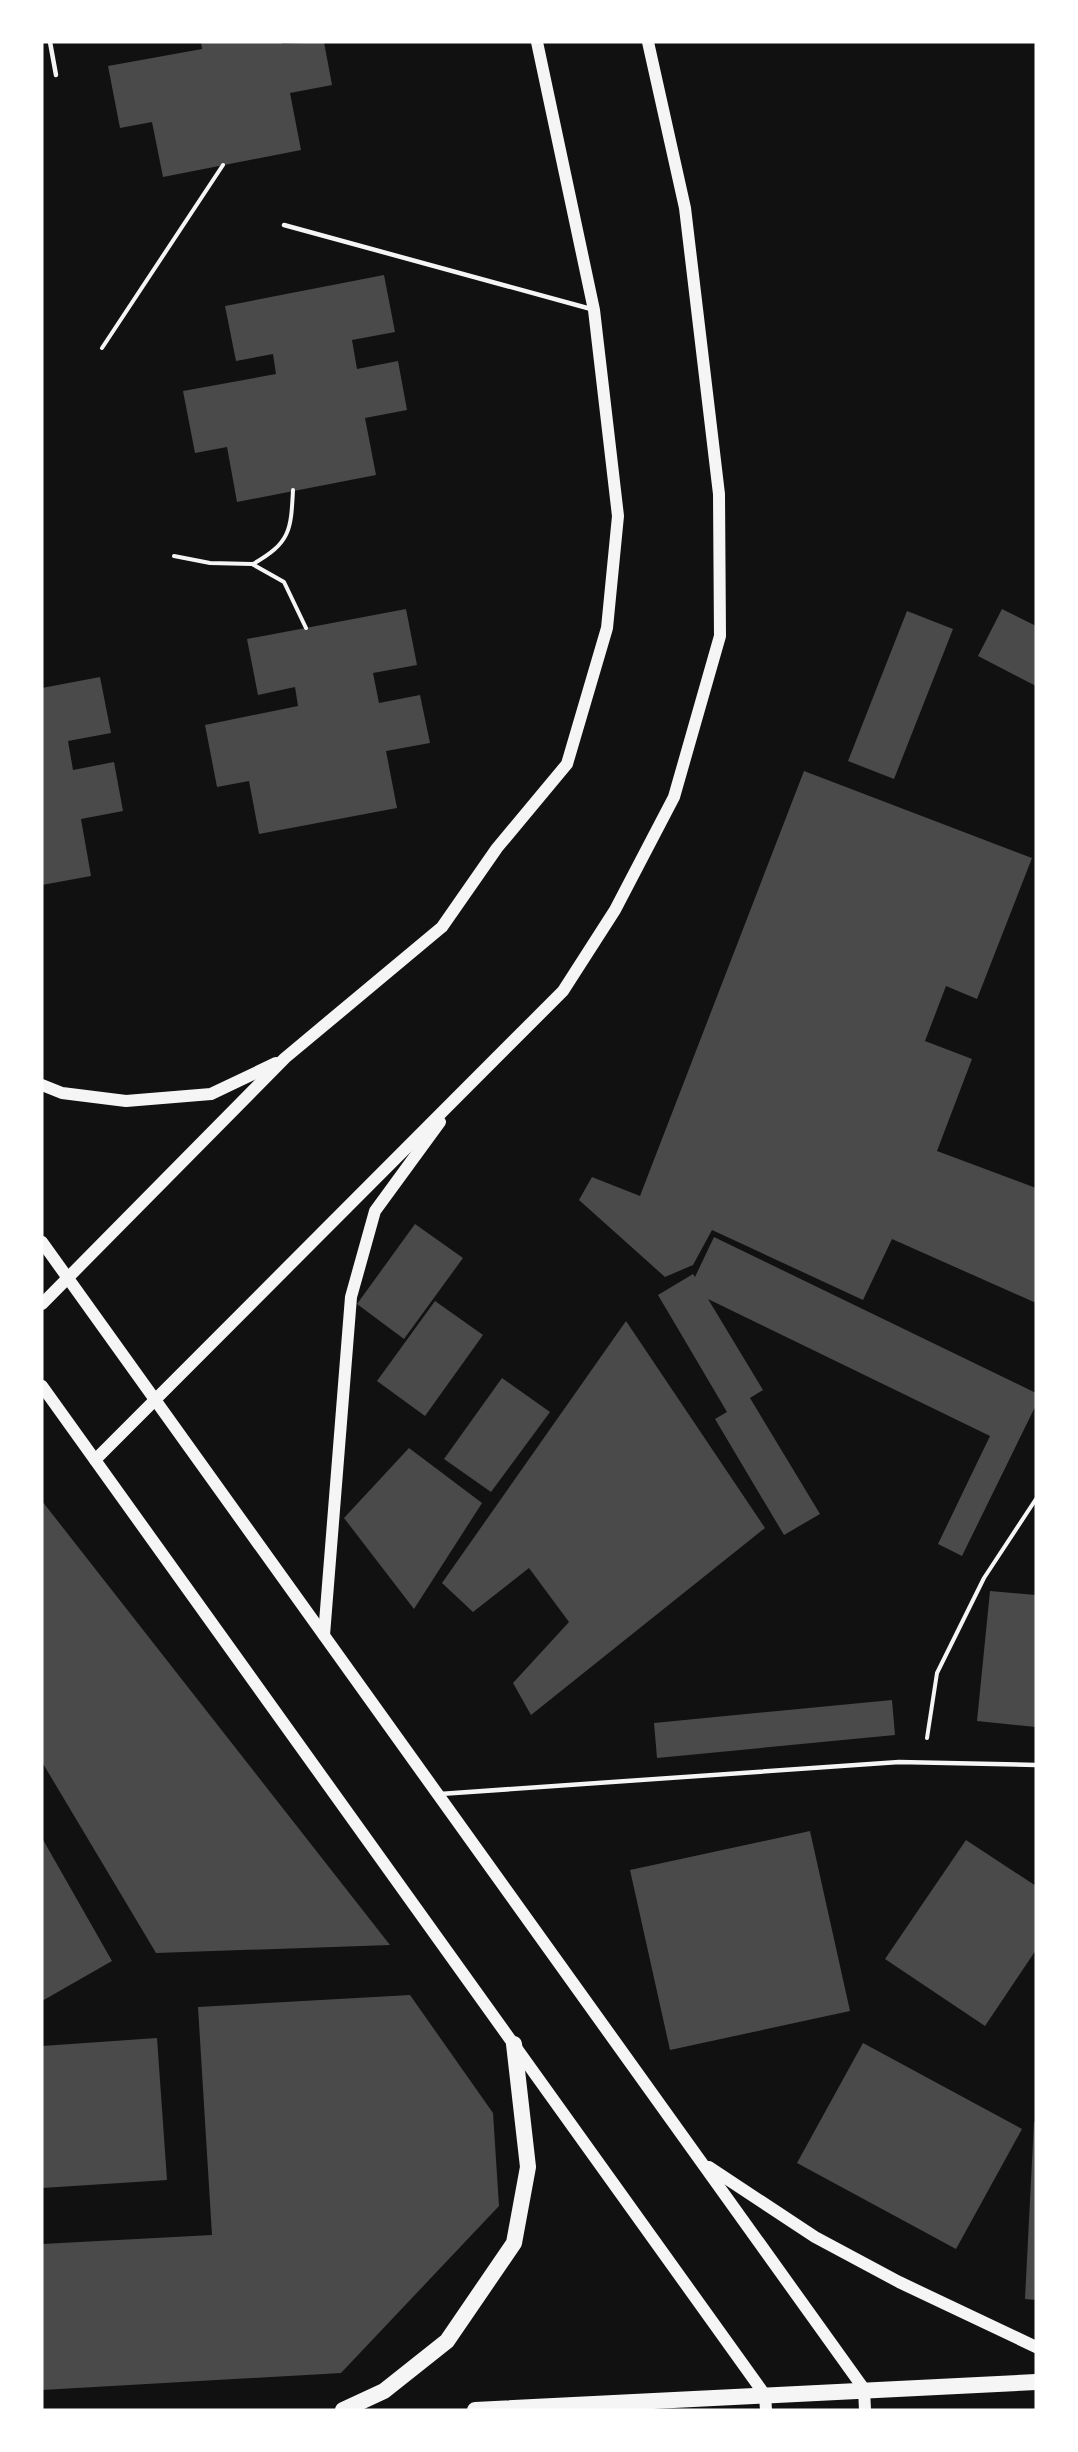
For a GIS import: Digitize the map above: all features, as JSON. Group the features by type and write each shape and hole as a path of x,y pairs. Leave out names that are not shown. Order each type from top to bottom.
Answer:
{"highway":[{"path":"343,2410 384,2391 447,2341 514,2243 528,2167 514,2044"},
{"path":"475,2410 766,2402 864,2390 1036,2382"}],"main road":[{"path":"42,1304 285,1058 442,927 497,848 567,764 607,628 618,516 594,310 537,42"},
{"path":"94,1460 563,991 615,910 674,797 720,636 719,494 685,208 648,42"},
{"path":"42,1085 62,1093 126,1101 211,1094 285,1058"},
{"path":"324,1635 351,1297 375,1211 464,1090"},
{"path":"42,1242 864,2390 865,2410"},
{"path":"42,1386 514,2044 766,2402"},
{"path":"702,2162 815,2237 898,2283 1036,2347"}],"lane":[{"path":"50,42 56,75"},
{"path":"284,225 594,310"},
{"path":"438,1795 898,1762 1036,1765"}],"path":[{"path":"102,348 223,165"},
{"path":"252,564 277,551 291,525 293,490"},
{"path":"174,556 210,562 252,564 284,582 306,628"},
{"path":"924,1762 937,1673 984,1578 1036,1499"}],"building":[{"path":"201,42 282,42 282,44 324,42 332,85 290,93 301,150 163,177 152,122 120,128 108,66 202,49"},
{"path":"384,275 395,332 352,340 357,369 398,361 407,410 365,418 376,475 237,502 227,447 195,453 183,391 276,374 273,354 236,361 225,306"},
{"path":"406,609 417,665 373,673 379,703 420,695 430,743 386,751 397,808 259,834 249,781 217,787 205,725 298,706 295,687 258,695 247,639"},
{"path":"1002,609 1036,626 1036,686 978,656"},
{"path":"907,611 953,629 894,779 848,761"},
{"path":"100,677 111,733 68,741 73,770 114,762 123,811 81,819 91,876 42,885 42,688"},
{"path":"804,771 1032,858 977,999 946,986 925,1041 972,1059 937,1151 1036,1188 1036,1303 892,1239 863,1300 712,1230 693,1265 665,1277 579,1200 592,1177 640,1196"},
{"path":"415,1224 463,1258 404,1339 357,1304"},
{"path":"714,1237 1036,1393 1036,1405 962,1556 938,1544 990,1436 708,1299 763,1390 750,1398 820,1514 784,1535 715,1419 727,1412 658,1295 693,1274 695,1277"},
{"path":"435,1301 483,1335 425,1416 377,1381"},
{"path":"626,1321 765,1528 531,1715 513,1683 569,1622 529,1568 473,1612 442,1583"},
{"path":"502,1378 550,1412 491,1492 444,1459"},
{"path":"409,1448 482,1503 414,1609 344,1518"},
{"path":"42,1501 390,1945 156,1953 42,1762"},
{"path":"990,1591 1036,1595 1036,1727 977,1721"},
{"path":"892,1700 895,1735 657,1758 654,1723"},
{"path":"810,1831 850,2011 670,2050 630,1870"},
{"path":"42,1838 112,1961 42,2001"},
{"path":"966,1840 1036,1886 1036,1950 985,2026 885,1959"},
{"path":"410,1995 493,2113 499,2206 341,2373 42,2390 42,2244 212,2235 198,2007"},
{"path":"157,2038 167,2180 42,2188 42,2046"},
{"path":"863,2043 1022,2129 956,2249 797,2163"},
{"path":"1034,2122 1036,2122 1036,2300 1025,2299"}]}
